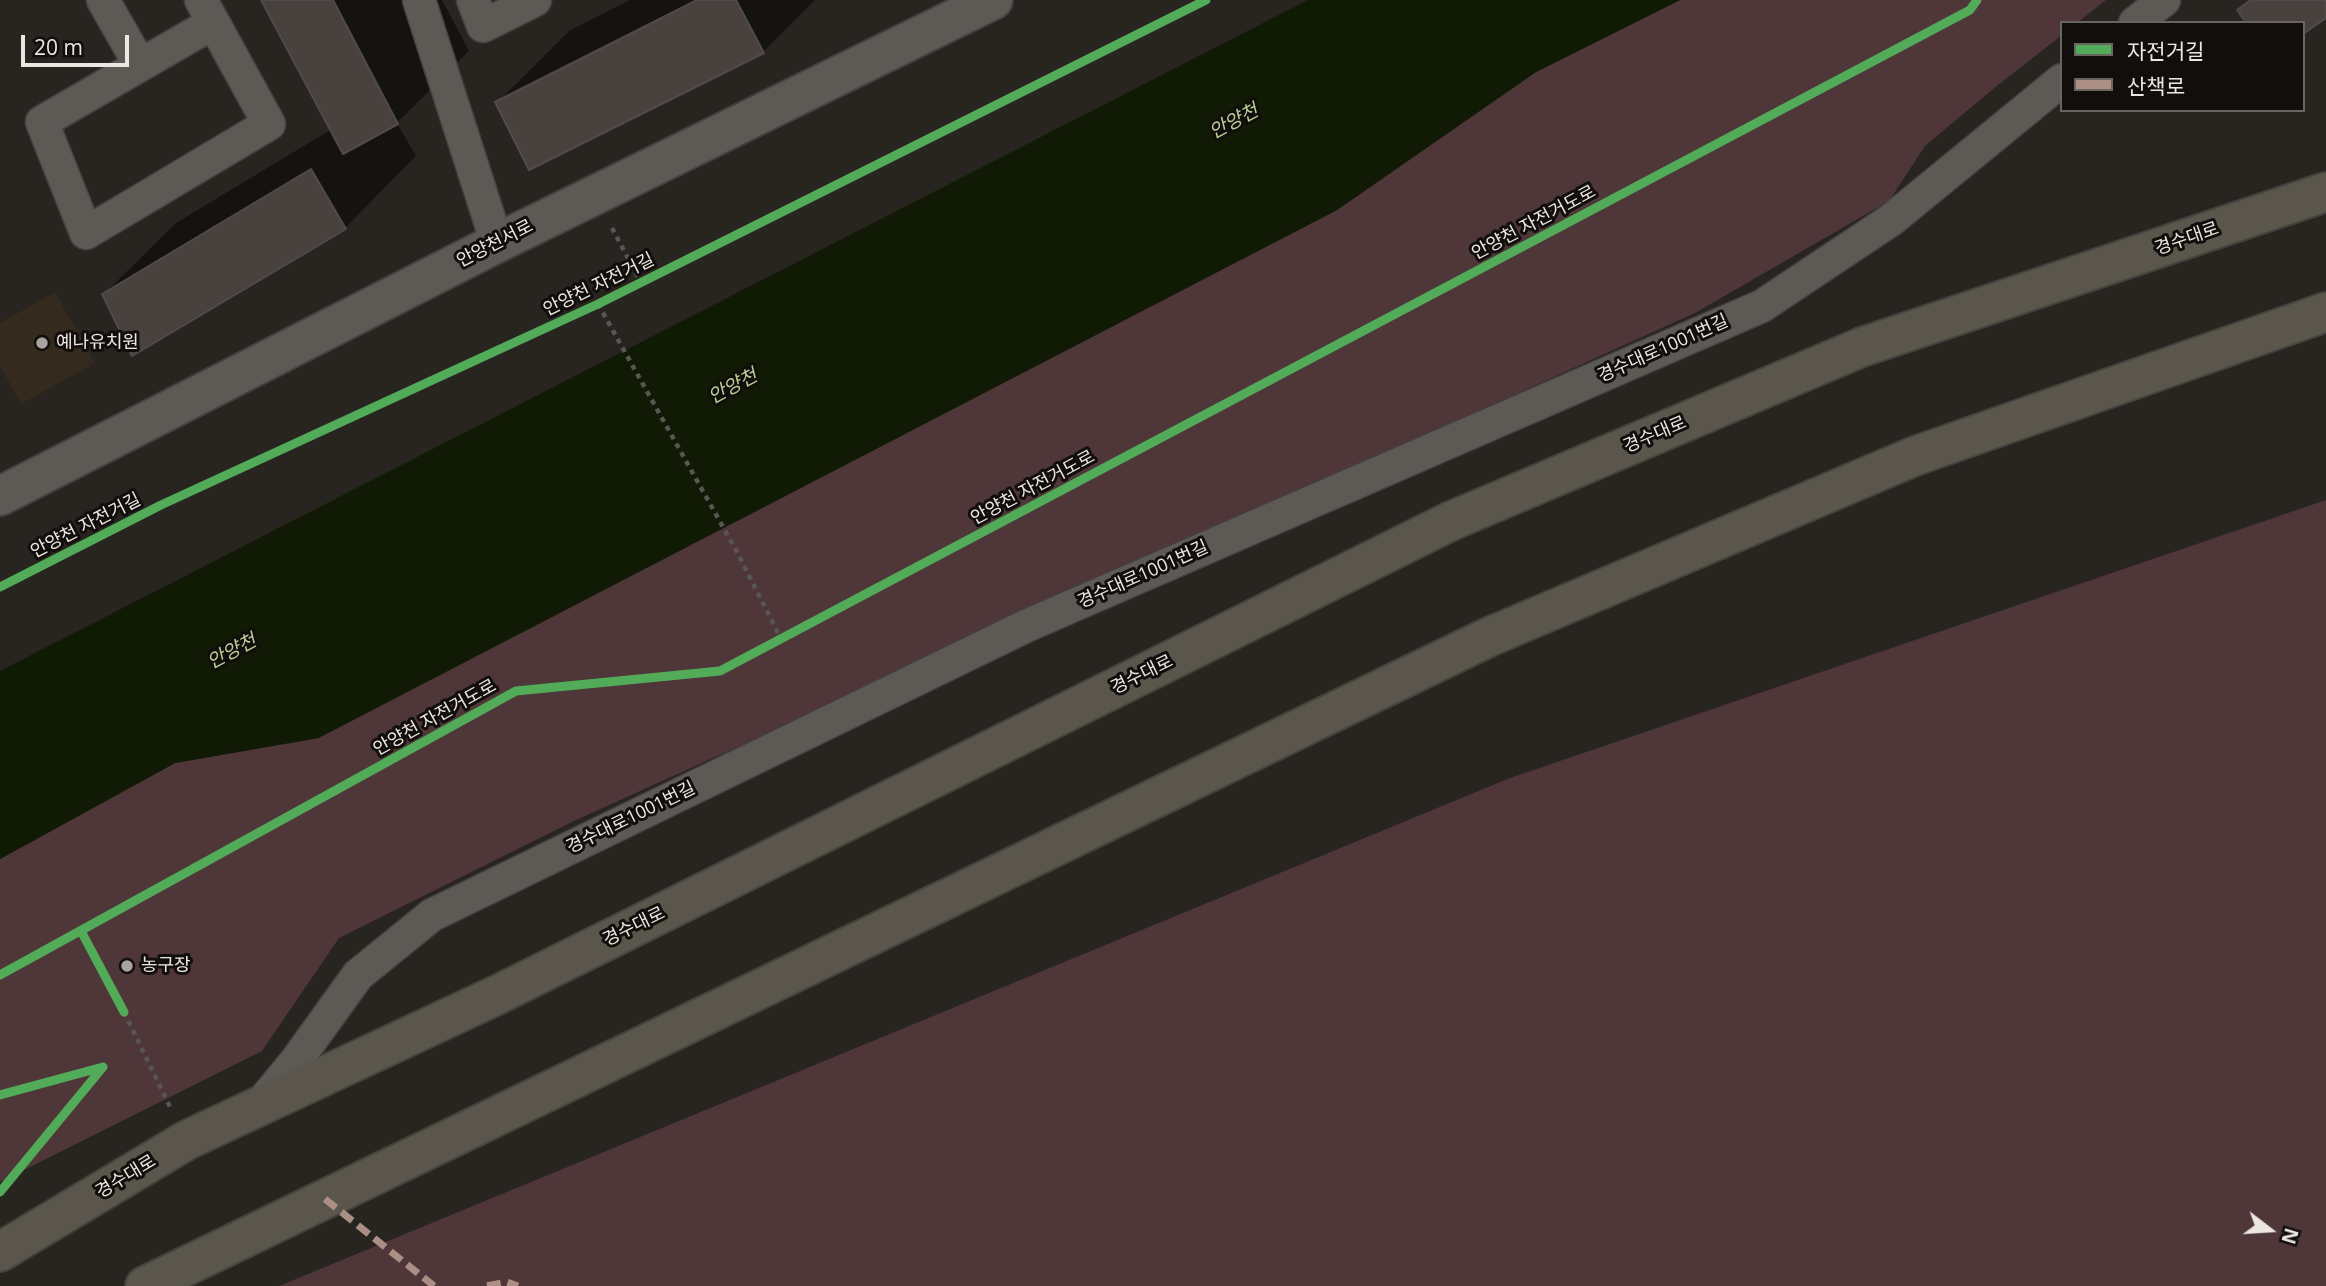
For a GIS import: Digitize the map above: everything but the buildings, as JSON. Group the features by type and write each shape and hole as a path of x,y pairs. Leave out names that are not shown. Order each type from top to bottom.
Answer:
{"main road":[{"name":"경수대로","path":"0,1252 187,1140 497,995 1451,521 1862,347 2326,192"},
{"path":"145,1286 1489,637 1915,456 2326,312"}],"street":[{"path":"103,0 140,65"},
{"path":"419,0 497,243"},
{"path":"473,0 482,26 535,0"},
{"name":"안양천서로","path":"0,496 497,243 993,0"},
{"path":"2137,21 2164,0"},
{"path":"207,11 269,124 86,233 42,122 140,65 207,11"},
{"name":"경수대로1001번길","path":"257,1108 296,1061 358,975 432,915 1026,626 1762,306 1891,220 2060,82"}],"path":[{"path":"594,195 641,283"},
{"path":"598,304 737,552 781,639"},
{"path":"769,646 793,633"},
{"path":"118,1001 187,1140"}],"shaded area":[{"path":"1680,0 2106,0 2080,21 2060,21 2060,37 1925,146 1889,201 1695,313 574,821 339,938 262,1051 0,1182 0,859 175,763 319,738 1337,210 1536,72"},
{"name":"예나유치원","path":"55,292 95,363 21,404 0,366 0,323"},
{"path":"2326,500 2326,1286 279,1286 1510,778"}],"water":[{"name":"안양천","path":"1308,0 1680,0 1536,72 1337,210 318,738 175,763 0,859 0,671"}],"marked path":[{"path":"325,1199 434,1286"},
{"path":"487,1286 507,1282 518,1286"}],"cycle path":[{"name":"안양천 자전거길","path":"0,587 161,505 598,304 1206,0"},
{"name":"안양천 자전거도로","path":"0,975 516,691 720,671 1970,10 1977,0"},
{"path":"81,931 124,1012"},
{"path":"0,1095 103,1067 0,1192"}],"place":[{"name":"예나유치원","path":"42,343"},
{"name":"농구장","path":"127,966"}]}
